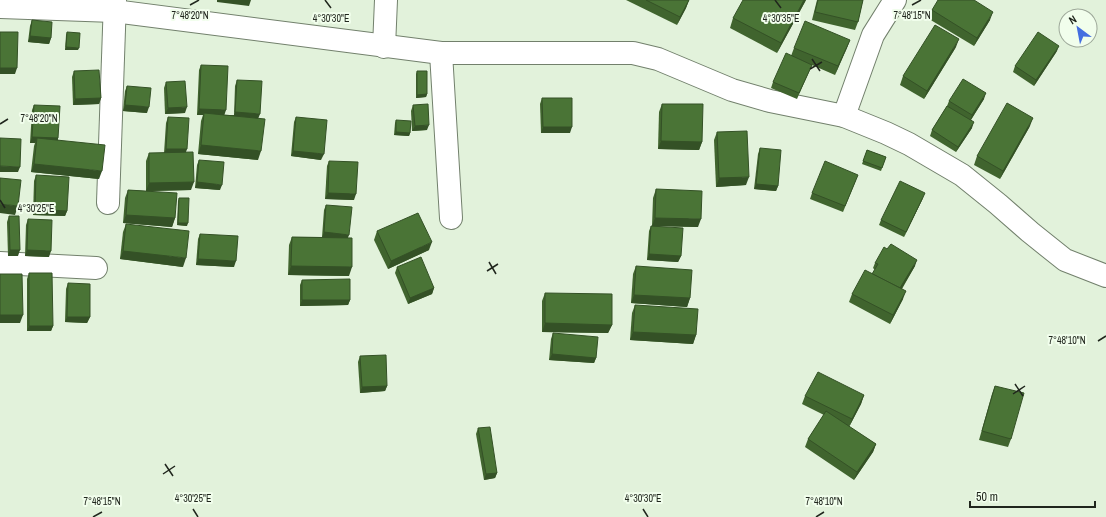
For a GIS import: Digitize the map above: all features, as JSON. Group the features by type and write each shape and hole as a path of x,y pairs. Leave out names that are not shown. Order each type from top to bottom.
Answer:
{"street":[{"path":"384,47 386,0"},
{"path":"844,116 873,36 895,0"},
{"path":"108,203 115,6"},
{"path":"0,7 115,6 384,47 442,53 633,53 658,60 732,90 770,101 844,116 886,133 909,144 962,175 1065,260 1106,276"},
{"path":"442,53 451,218"},
{"path":"0,263 96,268"}],"building":[{"path":"646,0 689,0 680,17"},
{"path":"743,0 804,0 781,43 733,18"},
{"path":"818,0 863,0 858,22 815,12"},
{"path":"938,0 974,0 993,12 977,38 932,10"},
{"path":"32,20 52,22 51,38 30,36"},
{"path":"805,21 850,40 838,66 794,48"},
{"path":"935,25 959,39 927,91 903,76"},
{"path":"0,32 18,32 17,68 0,68"},
{"path":"67,32 80,33 79,48 66,47"},
{"path":"1038,32 1058,45 1036,80 1015,66"},
{"path":"786,53 812,65 799,93 773,82"},
{"path":"201,65 228,66 226,110 199,109"},
{"path":"99,70 101,98 75,99 74,71"},
{"path":"417,71 427,71 427,94 417,95"},
{"path":"963,79 986,93 972,115 949,101"},
{"path":"237,80 262,81 260,114 235,112"},
{"path":"185,81 187,107 168,108 166,82"},
{"path":"127,86 151,88 149,107 125,105"},
{"path":"542,98 572,98 572,127 543,127"},
{"path":"1007,103 1033,118 1003,171 977,156"},
{"path":"428,104 429,125 415,126 413,105"},
{"path":"662,104 703,104 702,142 661,141"},
{"path":"34,105 60,106 58,138 32,137"},
{"path":"947,106 974,122 958,147 932,130"},
{"path":"204,113 265,119 261,151 201,145"},
{"path":"168,117 189,118 187,149 166,149"},
{"path":"296,117 327,120 324,154 293,151"},
{"path":"396,120 411,121 410,133 396,132"},
{"path":"747,131 749,177 719,178 717,132"},
{"path":"0,138 21,139 20,167 0,166"},
{"path":"37,138 105,145 102,171 34,164"},
{"path":"760,148 781,150 778,186 756,184"},
{"path":"867,150 886,157 882,168 863,161"},
{"path":"193,152 194,182 149,183 149,153"},
{"path":"199,160 224,162 222,185 197,182"},
{"path":"329,161 358,162 356,194 328,193"},
{"path":"825,161 858,175 845,206 812,193"},
{"path":"36,175 69,177 67,211 35,209"},
{"path":"0,178 21,180 18,206 0,204"},
{"path":"900,181 925,193 906,232 881,220"},
{"path":"656,189 702,191 701,219 655,218"},
{"path":"128,190 177,193 175,218 126,215"},
{"path":"179,198 189,198 188,223 178,223"},
{"path":"326,205 352,207 349,235 324,232"},
{"path":"418,213 432,242 391,261 377,231"},
{"path":"9,216 19,216 20,250 10,250"},
{"path":"28,219 52,220 51,251 27,250"},
{"path":"126,224 189,231 186,258 123,251"},
{"path":"651,226 683,228 681,256 649,254"},
{"path":"200,234 238,236 236,261 198,259"},
{"path":"292,237 352,238 352,267 291,266"},
{"path":"891,244 917,260 900,288 872,274 878,264 875,263 884,247 887,249"},
{"path":"421,257 434,288 410,298 397,267"},
{"path":"636,266 692,270 690,298 634,295"},
{"path":"865,270 906,291 893,315 852,294"},
{"path":"29,273 52,273 53,326 29,326"},
{"path":"0,274 22,274 23,315 0,315"},
{"path":"350,279 350,300 302,300 302,280"},
{"path":"68,283 90,284 90,317 67,317"},
{"path":"545,293 612,294 612,325 545,323"},
{"path":"635,305 698,309 696,335 633,332"},
{"path":"553,333 598,337 596,358 552,354"},
{"path":"386,355 387,386 362,387 360,356"},
{"path":"818,372 864,395 852,419 805,396"},
{"path":"995,386 1024,393 1011,439 982,431"},
{"path":"826,411 876,444 857,472 808,439"},
{"path":"490,427 497,473 486,474 478,428"}]}
